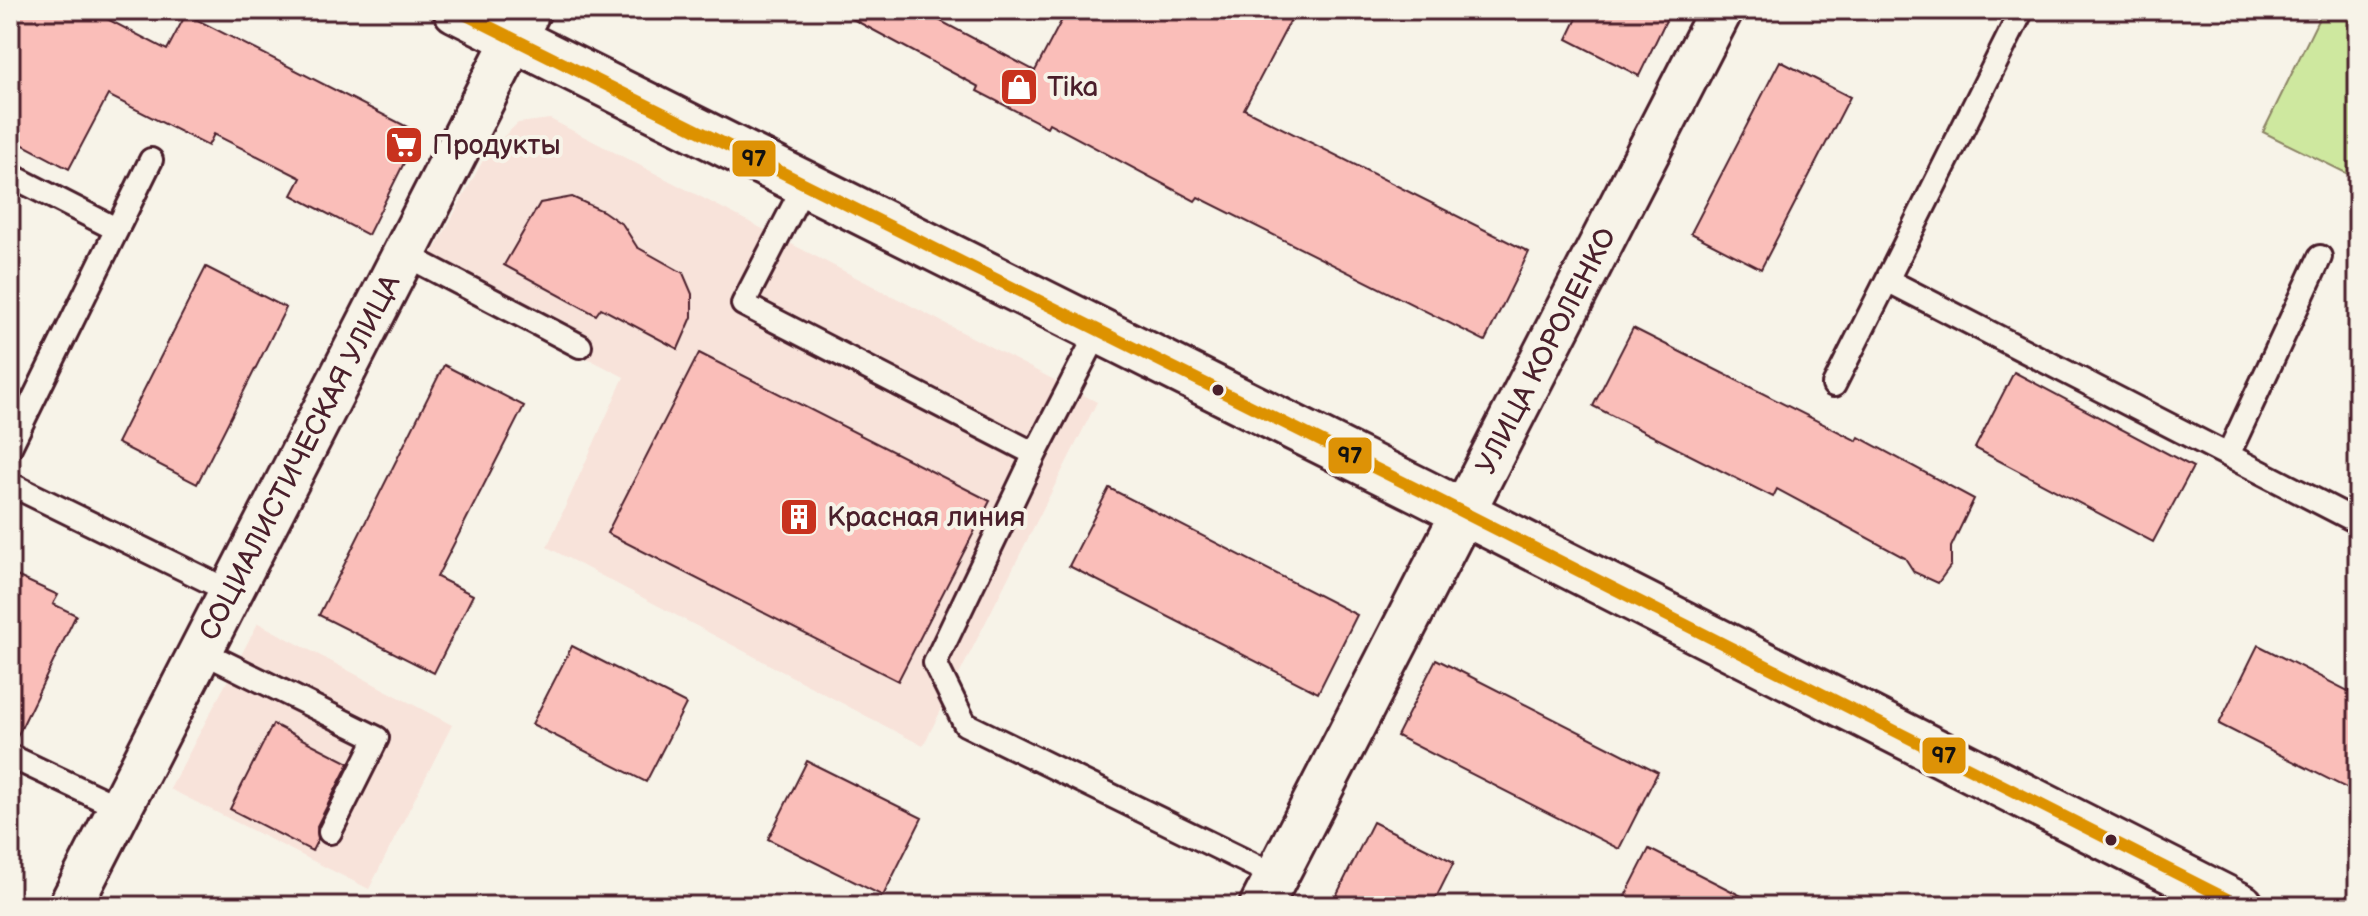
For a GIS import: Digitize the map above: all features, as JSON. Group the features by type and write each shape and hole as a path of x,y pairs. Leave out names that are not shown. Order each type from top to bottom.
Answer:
{"main road":[{"path":"456,10 521,25 805,184 1462,511 2241,906"}],"street":[{"name":"УЛИЦА КОРОЛЕНКО","path":"1268,891 1721,10"},
{"name":"СОЦИАЛИСТИЧЕСКАЯ УЛИЦА","path":"70,906 521,25"}],"lane":[{"path":"1834,385 2022,10"},
{"path":"10,447 151,160"},
{"path":"10,175 116,229"},
{"path":"805,184 743,304 1035,454"},
{"path":"404,254 580,346"},
{"path":"2228,455 2320,257"},
{"path":"1887,280 2358,522"},
{"path":"1099,330 1035,454 935,663 965,724 1268,891"},
{"path":"10,484 231,592"},
{"path":"201,651 377,738 330,832"},
{"path":"10,756 120,808"}],"shaded area":[{"path":"550,119 1097,402 923,746 547,547 624,377 422,273 488,151 518,123"},
{"path":"258,623 452,725 369,889 170,789"}],"green space":[{"path":"2323,10 2358,10 2358,179 2263,132"}],"building":[{"path":"10,10 90,10 167,50 186,14 419,133 368,235 292,195 301,178 214,134 208,146 108,95 69,169 10,138"},
{"path":"836,10 920,10 1035,71 1067,10 1296,10 1244,109 1529,252 1485,341 1198,197 1195,201 1049,123 1047,127 977,91 979,87"},
{"path":"1581,10 1671,10 1639,76 1567,39"},
{"path":"1780,61 1850,97 1761,269 1691,233"},
{"path":"572,197 603,211 623,225 637,247 683,273 692,294 692,317 678,349 601,308 596,315 504,265 540,203"},
{"path":"206,267 286,308 197,484 117,443"},
{"path":"1633,328 1857,441 1859,437 1974,499 1951,547 1951,565 1938,583 1914,572 1905,558 1777,489 1773,497 1593,406"},
{"name":"Красная линия","path":"699,353 990,501 898,681 607,533"},
{"path":"444,365 524,406 437,577 473,595 434,673 319,615"},
{"path":"2014,372 2193,467 2153,542 1975,448"},
{"path":"1109,488 1357,615 1318,693 1069,566"},
{"path":"10,573 58,595 53,604 76,615 14,743 10,742"},
{"path":"2258,645 2358,696 2358,794 2219,724"},
{"path":"572,646 686,704 646,782 532,724"},
{"path":"1436,659 1658,772 1619,849 1397,736"},
{"path":"273,724 349,763 317,826 318,839 312,851 230,809"},
{"path":"807,761 922,818 883,896 768,839"},
{"path":"1373,822 1454,862 1432,906 1331,906"},
{"path":"1649,849 1761,906 1620,906"}],"transit line":[{"name":"97","path":"456,10 1421,491 2241,906"}],"place":[{"name":"Tika","path":"1019,87"},
{"name":"Продукты","path":"404,145"},
{"name":"Красная линия","path":"799,517"}]}
